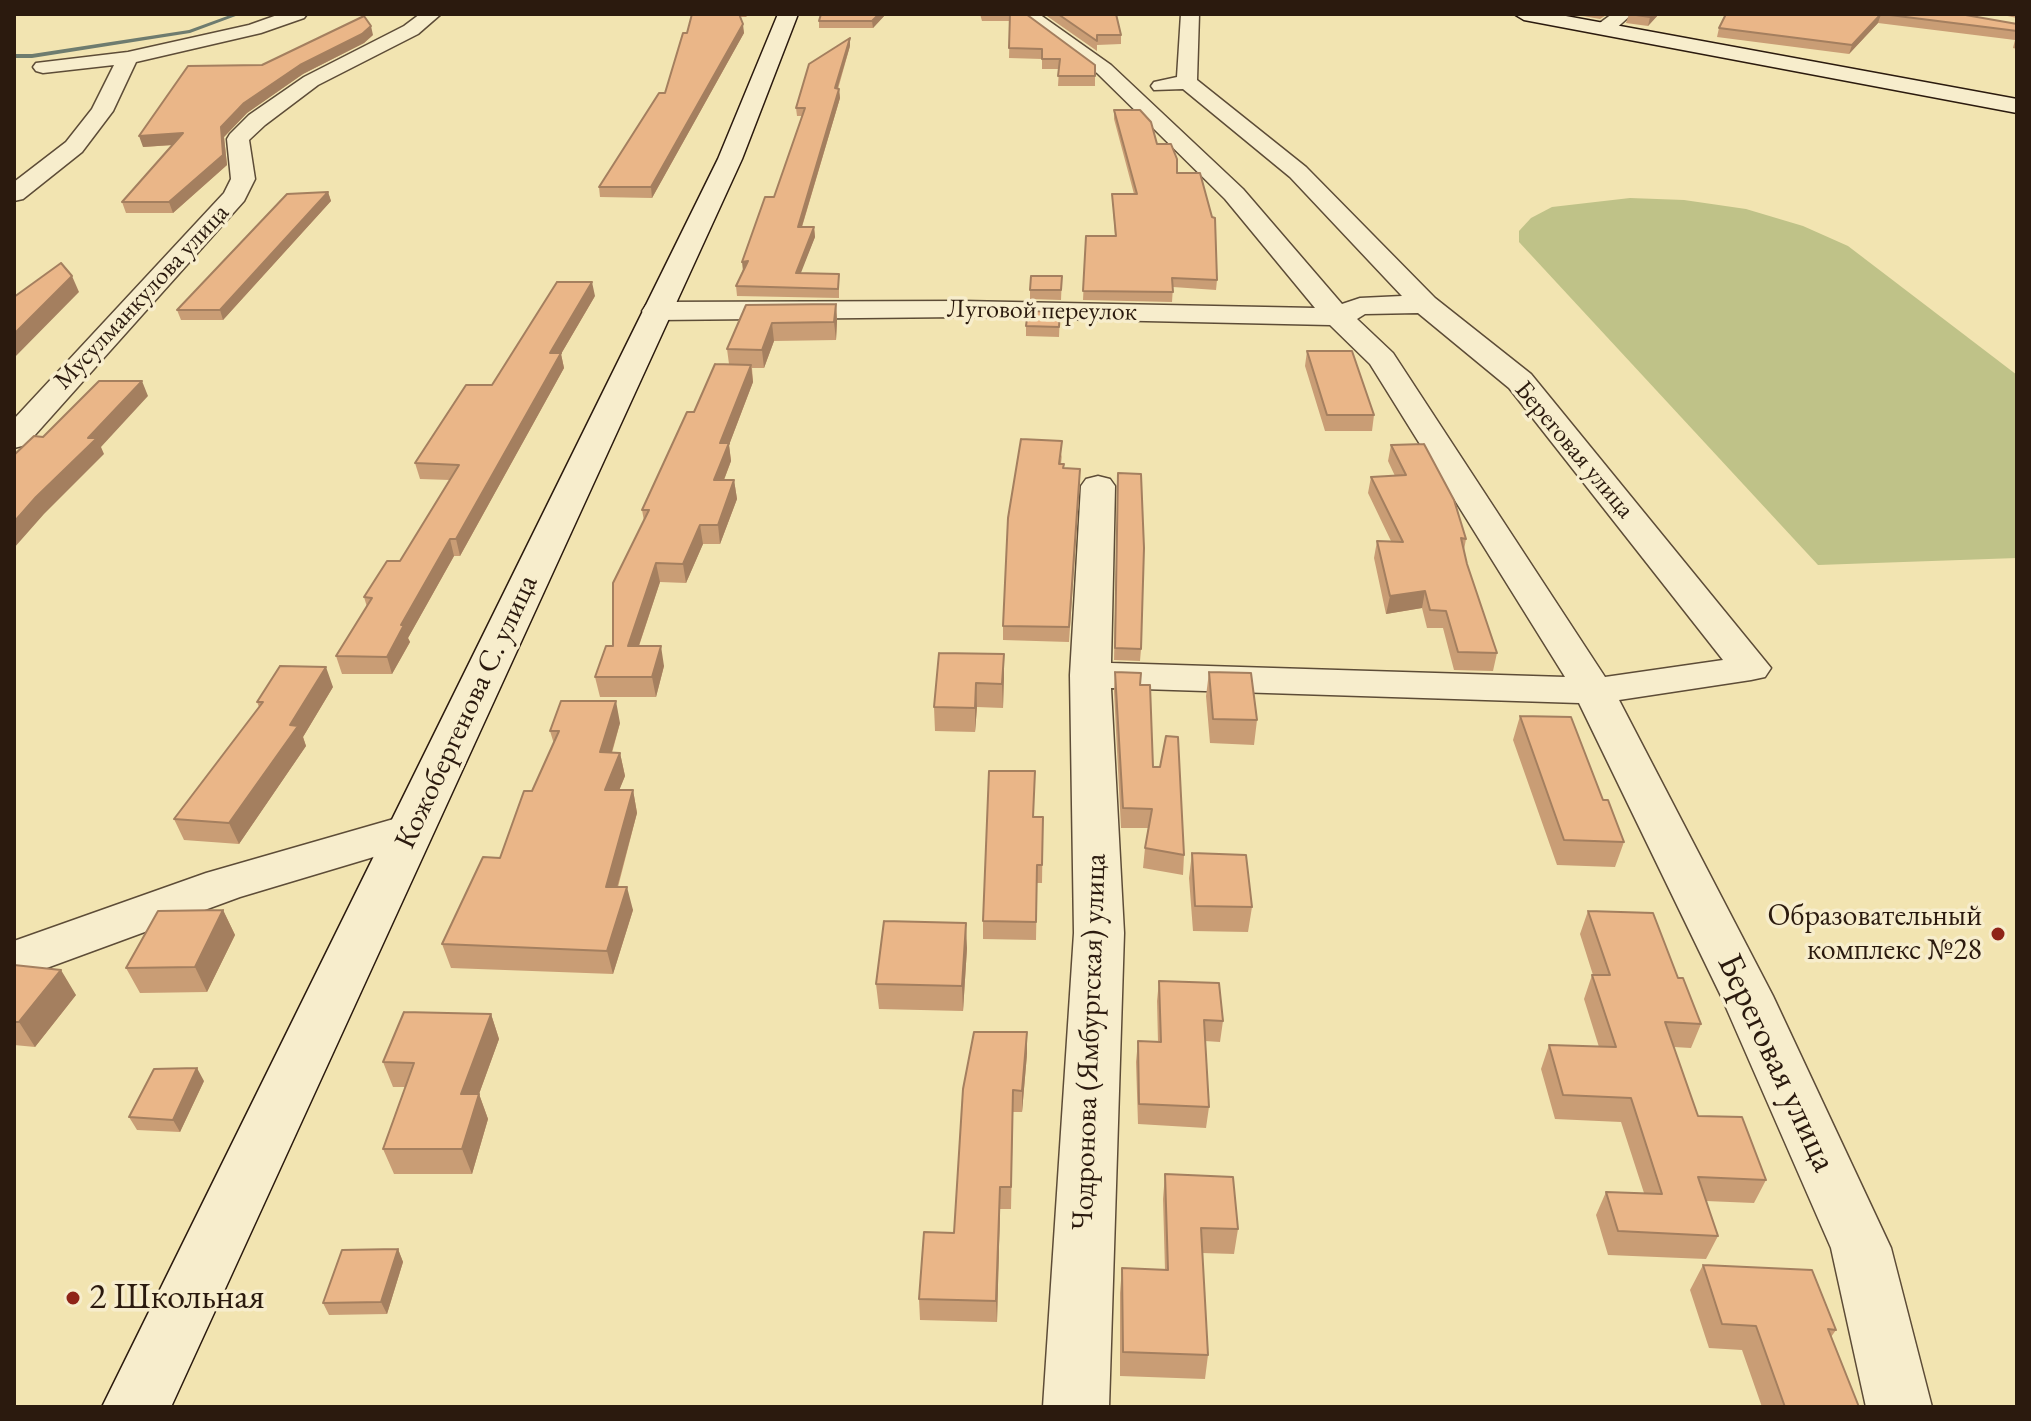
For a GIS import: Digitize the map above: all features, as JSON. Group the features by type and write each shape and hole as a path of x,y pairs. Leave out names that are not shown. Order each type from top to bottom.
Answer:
{"main road":[{"name":"Кожобергенова С. улица","path":"136,1407 730,159 788,14"},
{"path":"1524,14 2017,106"}],"street":[{"path":"43,67 128,58 254,29 298,14"},
{"name":"Мусулманкулова улица","path":"14,438 235,196 243,179 238,139 257,120 311,81 411,30 432,14"},
{"name":"Береговая улица","path":"1027,14 1104,69 1234,194 1306,227 1425,304 1520,381 1751,668 1594,691"},
{"path":"1128,92 1187,82 1190,14"},
{"path":"1604,29 1623,14"},
{"path":"14,194 74,147 102,111 128,58"},
{"name":"Береговая улица","path":"1187,82 1298,172 1306,227 1338,317 1382,359 1594,691 1747,996 1861,1248 1899,1407"},
{"name":"Луговой переулок","path":"656,311 962,309 1338,317 1360,306 1425,304"},
{"name":"Чодронова (Ямбургская) улица","path":"1076,1407 1099,933 1090,675 1098,486"},
{"path":"1090,675 1594,691"},
{"path":"14,961 223,885 411,830"}],"green space":[{"path":"1630,198 1684,200 1746,209 1803,226 1848,246 2017,375 2017,558 1818,565 1519,242 1519,231 1531,218 1552,207"}],"building":[{"path":"692,14 739,14 743,24 651,187 599,187 659,93 665,93"},
{"path":"821,14 879,14 872,21 819,21"},
{"path":"1010,14 1026,14 1095,65 1095,76 1058,76 1060,59 1042,59 1042,49 1009,48"},
{"path":"1058,14 1116,14 1121,35 1097,35 1097,41"},
{"path":"1726,14 1881,14 1852,45 1719,28"},
{"path":"1882,14 1960,14 2017,24 2017,31"},
{"path":"364,16 371,26 362,34 300,65 244,103 221,127 223,155 169,202 122,202 183,133 139,136 188,66 262,65"},
{"path":"850,38 835,88 839,89 798,227 814,227 796,273 839,274 838,289 736,286 748,261 742,262 765,197 774,197 805,108 796,108 809,64"},
{"path":"1114,110 1140,110 1151,122 1157,144 1171,144 1177,159 1177,173 1200,173 1212,217 1215,218 1217,280 1172,278 1173,292 1083,291 1086,236 1116,236 1112,194 1137,194"},
{"path":"328,192 220,310 177,310 287,194"},
{"path":"61,263 72,276 14,334 14,297"},
{"path":"1031,276 1062,276 1061,290 1030,290"},
{"path":"557,282 592,282 550,353 561,353 456,539 450,539 401,625 404,625 387,657 336,656 372,598 364,597 387,561 400,561 459,465 415,463 466,385 492,385"},
{"path":"836,304 834,322 772,323 762,350 727,349 746,305"},
{"path":"1028,311 1060,312 1059,327 1026,326"},
{"path":"1307,351 1352,351 1374,415 1327,415"},
{"path":"715,364 751,365 720,443 729,443 714,480 734,480 718,525 700,525 683,564 656,563 628,646 661,646 652,677 595,677 606,646 613,646 613,583 649,510 642,510 687,412 694,412"},
{"path":"99,381 142,381 88,438 97,438 14,522 14,455 34,436 43,437"},
{"path":"1021,439 1062,441 1059,464 1064,464 1063,468 1080,469 1069,627 1003,626 1008,518"},
{"path":"1424,444 1454,500 1466,539 1461,538 1467,564 1497,653 1458,652 1446,611 1430,610 1425,591 1390,596 1377,541 1403,542 1371,477 1406,475 1391,445"},
{"path":"1118,473 1141,474 1144,548 1141,649 1115,648"},
{"path":"939,653 1004,654 1002,684 976,683 975,708 934,707"},
{"path":"280,666 326,667 290,725 298,726 229,823 174,819 263,702 257,702"},
{"path":"1115,672 1141,673 1140,685 1150,685 1153,767 1160,767 1166,736 1178,737 1184,855 1145,848 1152,809 1123,808"},
{"path":"1209,672 1251,673 1257,720 1213,719"},
{"path":"561,701 616,701 600,752 620,753 605,790 633,790 606,887 627,887 607,951 442,944 483,857 500,858 524,791 532,791 559,731 550,731"},
{"path":"1520,716 1571,717 1603,800 1608,800 1624,842 1564,840"},
{"path":"989,771 1035,771 1033,817 1043,817 1042,865 1037,865 1036,922 983,921"},
{"path":"1192,853 1246,855 1252,907 1195,906"},
{"path":"223,910 195,967 126,968 158,911"},
{"path":"1588,911 1653,913 1678,978 1683,978 1701,1024 1665,1022 1698,1116 1742,1117 1766,1180 1698,1177 1718,1236 1618,1231 1606,1192 1662,1194 1631,1098 1563,1095 1549,1045 1616,1047 1592,975 1610,975"},
{"path":"884,921 966,923 962,986 876,984"},
{"path":"14,965 61,970 19,1022 14,1022"},
{"path":"1159,981 1219,983 1223,1021 1204,1020 1209,1107 1139,1104 1138,1041 1161,1042"},
{"path":"404,1012 491,1014 461,1094 479,1094 462,1149 383,1149 414,1063 383,1062"},
{"path":"974,1032 1027,1032 1022,1091 1013,1090 1011,1187 1000,1187 996,1301 919,1299 924,1232 954,1233 963,1089"},
{"path":"197,1068 173,1120 129,1117 154,1069"},
{"path":"1165,1174 1233,1177 1238,1229 1201,1228 1208,1355 1123,1352 1122,1268 1168,1270"},
{"path":"398,1249 381,1302 323,1303 342,1250"},
{"path":"1703,1265 1812,1270 1836,1330 1828,1329 1859,1407 1785,1407 1756,1326 1722,1324"}],"waterway":[{"path":"14,56 32,56 190,31 238,14"}],"place":[{"name":"Образовательный комплекс №28","path":"1998,934"},
{"name":"2 Школьная","path":"73,1298"}]}
